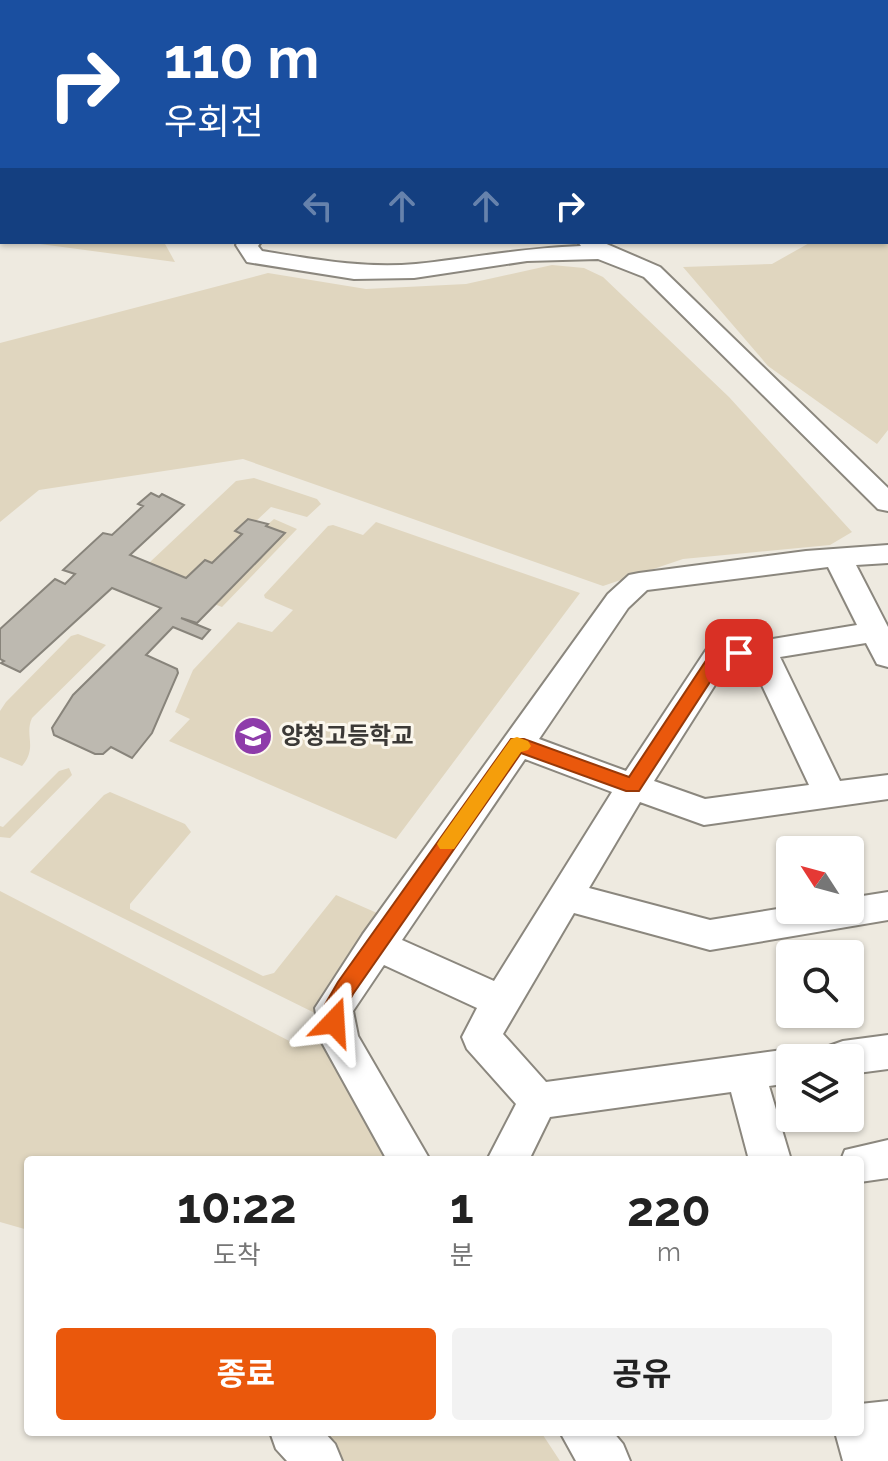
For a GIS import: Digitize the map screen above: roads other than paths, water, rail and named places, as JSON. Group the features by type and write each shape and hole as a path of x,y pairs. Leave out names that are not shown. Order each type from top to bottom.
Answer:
{"street":[{"path":"248,244 255,257 354,272 414,271 527,254 601,250 650,261 888,503"},
{"path":"527,254 557,244"},
{"path":"407,1156 339,1039 334,1008 618,601 639,582 888,554"},
{"path":"538,1101 481,1037 633,786 717,657 761,650 882,644 838,558"},
{"path":"761,650 830,795"},
{"path":"517,744 704,812 888,787"},
{"path":"566,896 710,935 888,906"},
{"path":"376,945 501,1002"},
{"path":"864,1055 888,1052"},
{"path":"538,1101 776,1068"},
{"path":"745,1072 769,1156"},
{"path":"510,1156 538,1101"},
{"path":"864,1162 888,1159"},
{"path":"864,1429 888,1424"},
{"path":"296,1436 318,1461"},
{"path":"586,1436 606,1461"},
{"path":"861,1436 867,1461"}],"place":[{"name":"양청고등학교","path":"253,736"}]}
